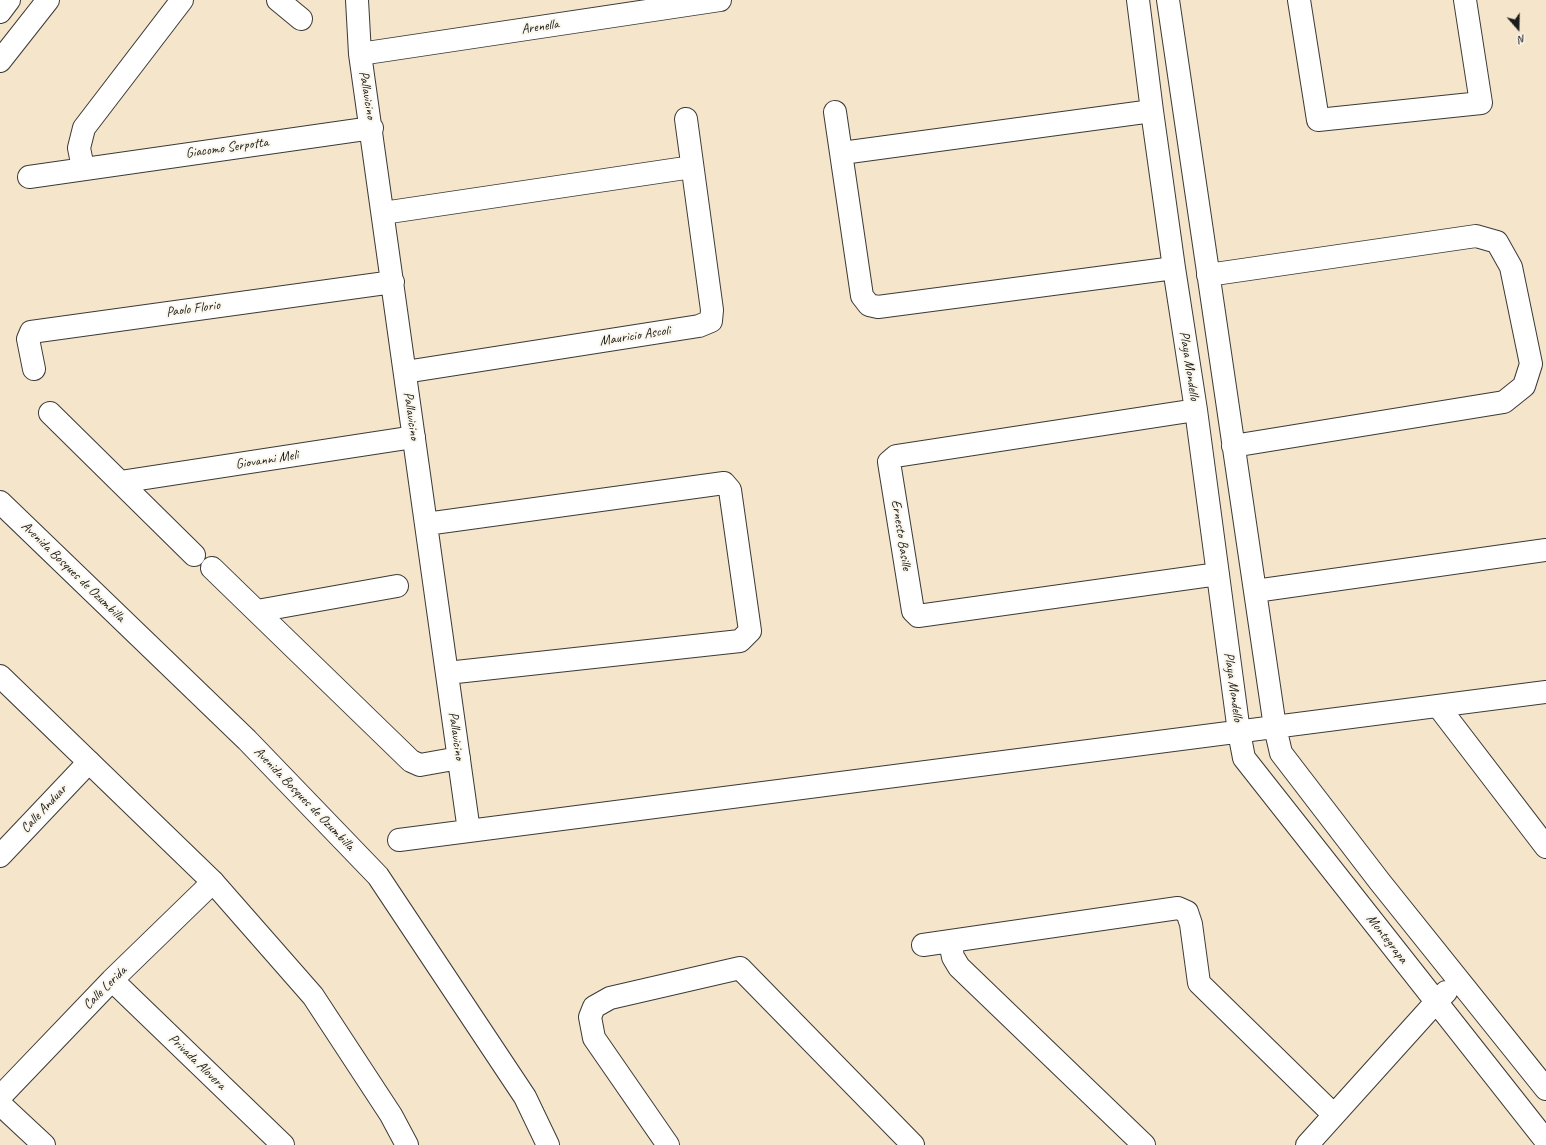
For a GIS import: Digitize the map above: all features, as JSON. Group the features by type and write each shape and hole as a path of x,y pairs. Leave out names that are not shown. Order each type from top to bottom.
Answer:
{"street":[{"path":"0,12 9,0"},
{"path":"0,61 48,0"},
{"path":"83,168 79,148 84,128 182,0"},
{"path":"278,0 301,19"},
{"name":"Pallavicino","path":"356,0 360,54 372,128 469,831"},
{"name":"Arenella","path":"360,54 720,0"},
{"name":"Playa Mondello","path":"1138,0 1174,268 1196,410 1239,732"},
{"path":"1168,0 1275,727 1281,753 1380,882 1546,1089"},
{"path":"1299,0 1318,120 1481,103 1465,0"},
{"path":"842,153 1152,111"},
{"path":"835,112 862,296 869,305 878,307 1174,268"},
{"name":"Mauricio Ascoli","path":"405,372 699,326 711,321 712,310 686,119"},
{"name":"Giacomo Serpotta","path":"29,177 83,168 372,128"},
{"path":"383,212 692,167"},
{"path":"1208,275 1476,236 1497,242 1511,267 1531,364 1524,386 1504,402 1233,446"},
{"name":"Paolo Florio","path":"34,369 28,339 30,332 393,282"},
{"name":"Ernesto Basille","path":"1196,410 896,456 889,462 913,611 918,616 1218,574"},
{"path":"50,413 194,555"},
{"name":"Giovanni Meli","path":"120,482 414,437"},
{"path":"426,524 724,483 730,490 733,506 750,631 740,640 447,673"},
{"name":"Avenida Bosques de Ozumbilla","path":"0,502 247,740 378,876 525,1097 548,1145"},
{"path":"1255,590 1546,550"},
{"path":"212,568 411,761 420,765 459,758"},
{"path":"257,612 397,586"},
{"path":"0,676 213,882 313,996 391,1114 407,1145"},
{"path":"399,840 1546,692"},
{"path":"1438,706 1546,847"},
{"name":"Montegrapa","path":"1239,732 1244,758 1546,1141"},
{"name":"Calle Anduar","path":"0,856 89,762"},
{"name":"Calle Lerida","path":"0,1097 112,980 213,882"},
{"path":"923,945 1178,908 1187,912 1191,924 1199,984 1334,1115"},
{"path":"950,942 953,957 959,967 1144,1145"},
{"path":"668,1145 594,1038 590,1018 594,1008 610,998 740,968 913,1145"},
{"name":"Privada Alovera","path":"112,980 283,1145"},
{"path":"1308,1145 1436,1002 1459,981"},
{"path":"0,1104 44,1145"}]}
